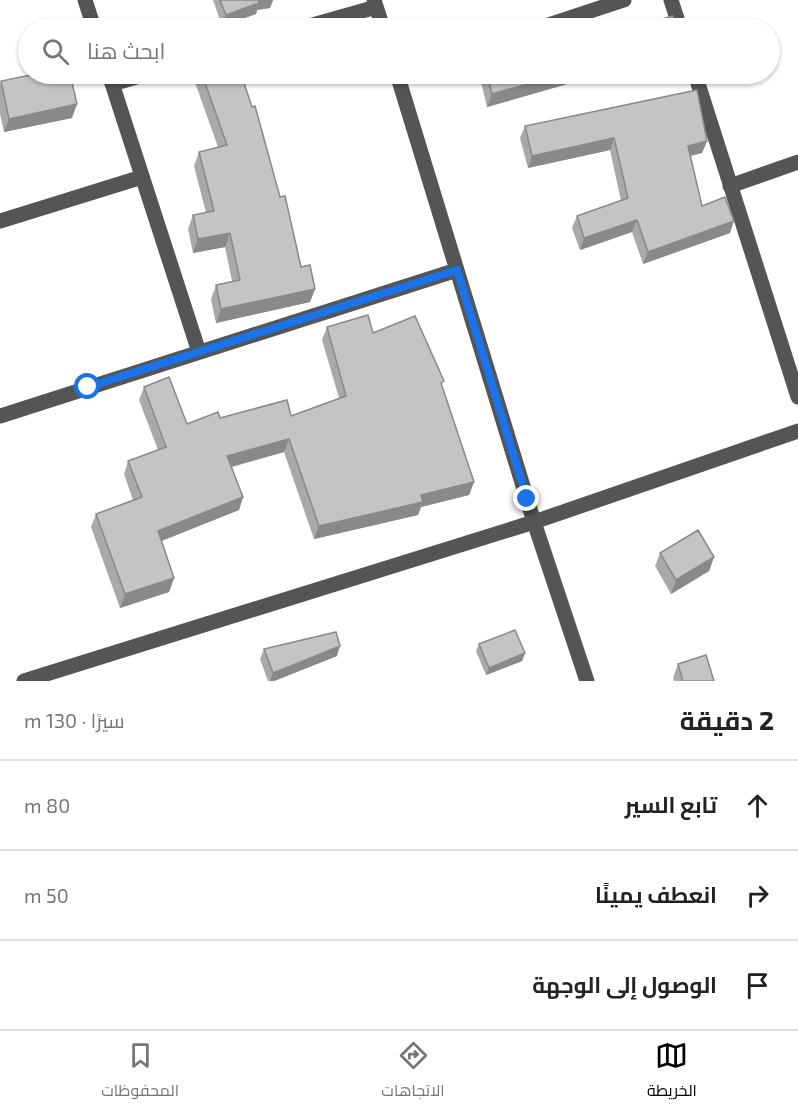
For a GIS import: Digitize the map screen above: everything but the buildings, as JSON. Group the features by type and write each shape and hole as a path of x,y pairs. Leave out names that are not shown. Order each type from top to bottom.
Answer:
{"street":[{"path":"85,0 91,18"},
{"path":"569,18 624,0"},
{"path":"671,0 677,18"},
{"path":"332,18 375,4"},
{"path":"113,84 199,352"},
{"path":"403,84 534,522 587,681"},
{"path":"697,84 798,397"},
{"path":"730,186 798,162"},
{"path":"0,220 142,177"},
{"path":"0,416 457,270"},
{"path":"24,681 534,522 798,431"}],"route":[{"path":"88,387 457,270 527,499"}]}
